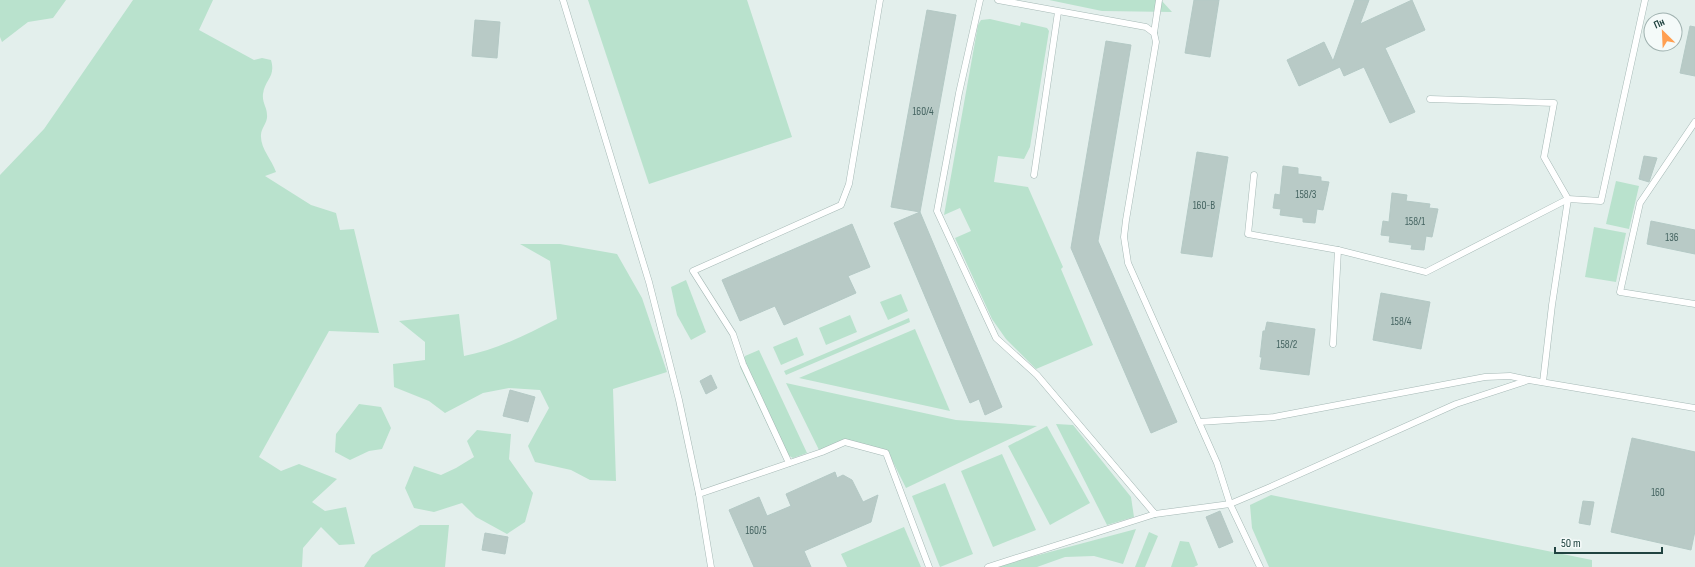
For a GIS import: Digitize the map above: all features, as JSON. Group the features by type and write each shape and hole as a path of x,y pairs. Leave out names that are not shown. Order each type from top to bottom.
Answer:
{"lane":[{"path":"562,0 649,282 679,400 699,494 711,567"},
{"path":"789,463 743,364 733,334 693,271 841,205 849,184 880,0"},
{"path":"980,0 959,93 937,210 996,338 1037,375 1155,514"},
{"path":"998,0 1146,28 1154,33"},
{"path":"1160,0 1154,33 1156,42 1124,237 1128,263 1217,463 1230,504 1260,567"},
{"path":"1254,175 1248,234 1338,250 1426,272 1568,198 1601,201 1645,0"},
{"path":"1034,175 1058,12"},
{"path":"1430,99 1554,103 1544,157 1568,198 1552,305 1543,382"},
{"path":"1695,122 1640,202 1620,292 1695,304"},
{"path":"1333,344 1338,250"},
{"path":"1199,422 1274,417 1484,377 1510,376 1695,408"},
{"path":"988,567 1155,514 1230,504 1456,404 1529,380"},
{"path":"699,494 822,452 845,442 886,453 929,567"}],"green space":[{"path":"0,0 66,0 53,18 28,22 2,42 0,37"},
{"path":"133,0 213,0 199,30 254,60 262,58 271,60 272,70 263,94 267,118 261,132 261,140 262,145 276,172 265,176 311,205 336,213 340,230 354,229 379,333 329,331 259,457 281,471 299,464 337,479 312,502 325,511 346,507 355,544 339,545 321,527 303,548 302,567 0,567 0,175 44,129"},
{"path":"588,0 747,0 792,137 649,184"},
{"path":"1049,0 1161,0 1172,12 1102,11"},
{"path":"990,19 1020,26 1021,22 1047,28 1049,31 1030,147 1024,159 998,156 994,182 1028,187 1063,267 1061,269 1093,345 1036,369 1006,339 992,319 955,238 971,231 960,208 944,215 978,25 981,20"},
{"path":"1616,181 1639,186 1629,229 1606,224"},
{"path":"1594,227 1626,233 1616,282 1585,277"},
{"path":"520,244 560,244 617,254 642,298 667,372 613,389 616,481 590,480 571,470 535,462 528,446 549,408 540,390 509,388 483,393 445,413 429,401 394,387 393,364 425,360 425,342 399,321 459,314 464,356 500,346 557,319 550,261"},
{"path":"686,280 706,332 691,340 677,315 671,287"},
{"path":"901,294 908,311 888,320 880,302"},
{"path":"850,315 857,332 826,345 819,328"},
{"path":"909,318 910,322 786,375 784,371"},
{"path":"915,329 950,411 799,378"},
{"path":"797,337 804,355 781,365 773,347"},
{"path":"759,350 807,453 793,458 780,451 740,367 745,356"},
{"path":"786,383 956,420 1037,426 906,488 889,454 841,442 819,450"},
{"path":"359,404 381,407 391,428 382,449 369,451 350,460 335,452 336,434"},
{"path":"1056,424 1073,425 1131,497 1134,517 1107,525"},
{"path":"1047,426 1090,503 1050,525 1008,446"},
{"path":"477,430 511,434 509,459 533,493 525,522 507,534 476,517 462,503 434,512 414,508 405,488 414,466 441,475 474,457 467,441"},
{"path":"1002,454 1036,530 993,547 961,471"},
{"path":"945,483 973,554 940,567 912,496"},
{"path":"1271,495 1592,560 1592,567 1269,567 1252,528 1250,505"},
{"path":"420,525 449,525 445,567 364,567 372,555"},
{"path":"904,527 921,567 847,567 841,554"},
{"path":"1136,529 1123,564 1094,556 1065,557 1037,567 994,567"},
{"path":"1149,532 1158,536 1145,567 1135,567"},
{"path":"1180,541 1189,542 1198,565 1194,567 1171,567"}],"building":[{"path":"1194,0 1219,0 1210,57 1185,53"},
{"path":"1355,0 1369,0 1360,24 1412,0 1425,30 1385,48 1415,112 1390,123 1364,67 1344,76 1340,67 1299,86 1287,60 1324,42 1333,61"},
{"path":"927,10 956,15 920,212 891,207"},
{"path":"475,20 500,22 497,58 472,56"},
{"path":"1690,26 1695,27 1695,76 1680,73"},
{"path":"1106,41 1131,45 1098,241 1177,422 1151,433 1071,248"},
{"path":"1197,152 1228,157 1212,257 1181,253"},
{"path":"1644,156 1657,158 1649,182 1639,179"},
{"path":"1283,166 1298,168 1298,174 1321,177 1321,181 1329,182 1323,210 1317,209 1315,223 1303,222 1303,218 1280,215 1281,209 1273,208 1275,194 1280,195"},
{"path":"1392,193 1407,195 1406,201 1430,204 1429,208 1438,209 1432,237 1426,236 1424,250 1411,249 1412,245 1389,242 1390,236 1381,235 1383,221 1389,222"},
{"path":"920,212 1002,407 985,415 979,399 970,403 894,223"},
{"path":"1651,221 1695,230 1695,254 1647,244"},
{"path":"852,224 870,267 848,276 856,293 784,325 775,306 740,321 722,280"},
{"path":"1381,293 1430,302 1421,349 1373,340"},
{"path":"1267,322 1315,329 1309,375 1260,369 1263,331 1265,331"},
{"path":"711,375 717,388 706,394 700,381"},
{"path":"510,390 535,397 528,422 503,416"},
{"path":"1632,438 1695,452 1695,531 1691,550 1611,532"},
{"path":"835,472 837,478 843,475 852,480 863,502 878,495 871,522 804,551 811,567 754,567 729,510 759,497 767,516 791,506 786,494"},
{"path":"1583,501 1594,502 1590,525 1579,523"},
{"path":"1220,511 1233,542 1219,548 1206,517"},
{"path":"485,533 508,537 505,554 482,550"}]}
